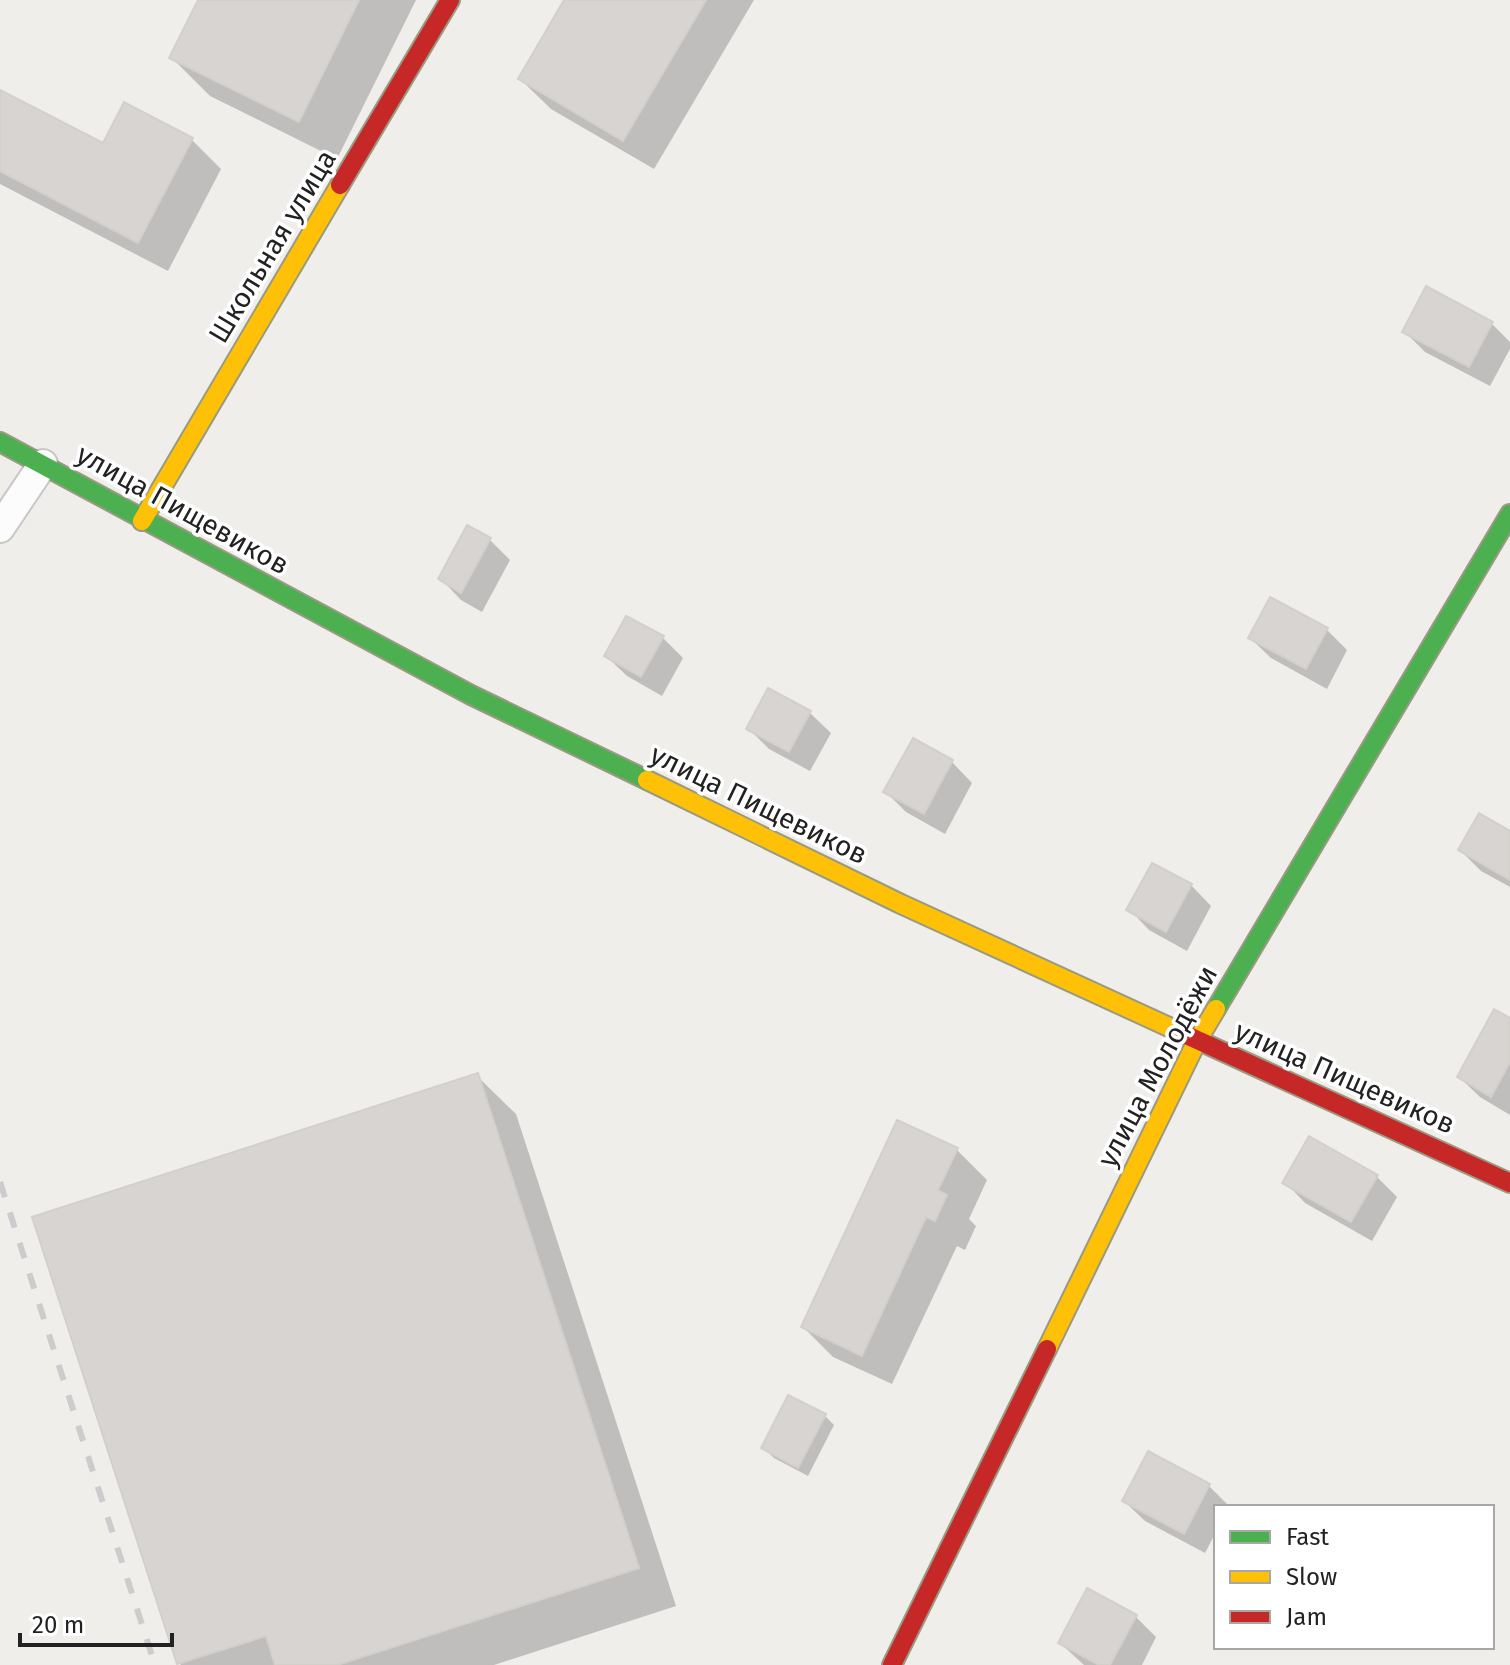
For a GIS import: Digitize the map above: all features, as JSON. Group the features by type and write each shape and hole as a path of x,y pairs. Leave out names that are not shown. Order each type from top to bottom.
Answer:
{"street":[{"name":"Школьная улица","path":"142,521 450,0"},
{"name":"улица Пищевиков","path":"0,442 471,695 901,904 1510,1183"},
{"name":"улица Молодёжи","path":"892,1665 1197,1041 1510,514"}],"lane":[{"path":"0,528 43,464"}],"building":[{"path":"198,0 359,0 299,122 169,58"},
{"path":"564,0 706,0 623,141 518,79"},
{"path":"0,90 103,143 124,102 193,138 138,243 0,171"},
{"path":"1426,286 1493,322 1469,367 1402,332"},
{"path":"467,525 491,538 461,593 438,579"},
{"path":"1270,597 1328,628 1306,669 1248,638"},
{"path":"626,616 664,636 641,677 604,656"},
{"path":"768,688 811,711 789,752 746,729"},
{"path":"913,738 953,760 924,814 883,792"},
{"path":"1479,813 1510,831 1510,880 1458,850"},
{"path":"1152,863 1192,884 1166,932 1126,910"},
{"path":"1494,1009 1510,1018 1510,1062 1491,1097 1457,1077"},
{"path":"478,1073 639,1568 337,1665 275,1665 266,1636 177,1664 32,1217"},
{"path":"897,1120 958,1148 938,1190 947,1195 935,1221 926,1217 862,1356 801,1327"},
{"path":"1309,1136 1378,1175 1351,1222 1282,1183"},
{"path":"788,1395 826,1414 798,1468 761,1448"},
{"path":"1148,1451 1210,1484 1184,1534 1122,1501"},
{"path":"1087,1588 1137,1615 1110,1665 1099,1665 1058,1643"}],"railway":[{"path":"0,1182 155,1665"}],"traffic: fast":[{"path":"0,442 471,695 647,780"},
{"path":"1216,1009 1510,514"}],"traffic: slow":[{"path":"142,521 340,185"},
{"path":"647,780 901,904 1182,1033"},
{"path":"1047,1349 1197,1041 1216,1009"}],"traffic: jam":[{"path":"340,185 450,0"},
{"path":"1182,1033 1510,1183"},
{"path":"892,1665 1047,1349"}]}
